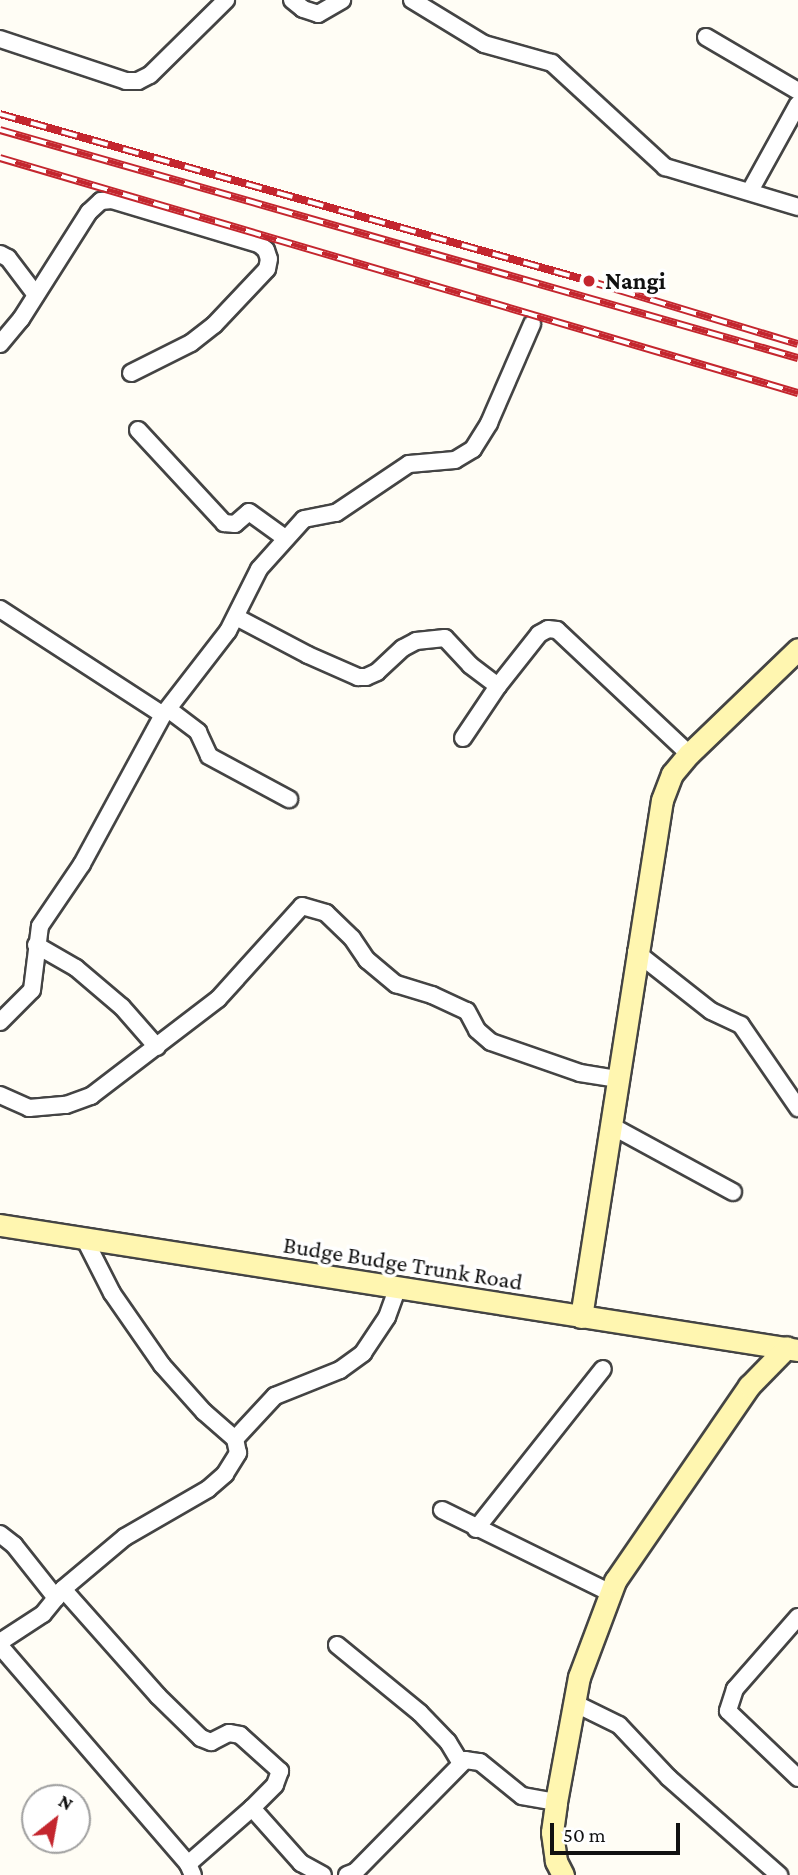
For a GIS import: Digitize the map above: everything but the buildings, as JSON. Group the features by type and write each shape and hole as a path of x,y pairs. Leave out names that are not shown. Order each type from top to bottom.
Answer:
{"street":[{"path":"0,39 126,81 138,81 150,75 226,0"},
{"path":"292,0 303,9 318,14 342,0"},
{"path":"412,0 484,44 552,63 665,167 798,207"},
{"path":"706,37 798,91"},
{"path":"750,191 798,104"},
{"path":"0,344 36,295 89,212 101,201 112,200 246,240 266,250 269,259 267,269 215,325 191,343 131,373"},
{"path":"0,254 8,258 36,295"},
{"path":"0,1023 32,989 40,926 82,864 165,712 228,631 258,569 304,519 336,513 403,466 415,461 455,460 473,449 489,424 532,324"},
{"path":"138,430 224,523 231,526 249,512 285,538"},
{"path":"0,609 198,732 209,756 289,799"},
{"path":"236,617 308,656 358,677 377,672 416,641 445,638 470,665 498,686"},
{"path":"463,738 498,686 539,634 548,629 557,630 689,754"},
{"path":"581,1317 636,952 662,800 673,774 689,754 795,658"},
{"path":"0,1095 29,1108 66,1105 91,1096 218,999 302,906 326,913 352,938 367,960 396,984 432,995 467,1011 477,1030 491,1042 580,1073 617,1079"},
{"path":"36,945 76,968 122,1007 158,1047"},
{"path":"636,952 711,1011 741,1026 798,1108"},
{"path":"610,1125 733,1192"},
{"name":"Budge Budge Trunk Road","path":"0,1224 397,1289 792,1348"},
{"path":"0,1534 14,1545 60,1593 158,1696 201,1738 211,1742 229,1733 240,1735 280,1771 275,1785 191,1870 0,1644 31,1624 60,1593 125,1537 186,1503 225,1474 238,1452 235,1439 204,1412 162,1365 112,1293 85,1240"},
{"path":"235,1439 275,1396 340,1370 363,1353 387,1317 397,1289"},
{"path":"563,1875 556,1861 552,1832 556,1802 579,1677 615,1581 749,1386 792,1348"},
{"path":"476,1529 603,1370"},
{"path":"442,1510 611,1593"},
{"path":"798,1617 735,1689 729,1711 798,1778"},
{"path":"337,1645 420,1713 448,1742 460,1762"},
{"path":"574,1703 619,1725 669,1778 779,1875"},
{"path":"347,1875 355,1872 402,1825 460,1762 472,1759 480,1762 522,1796 556,1802"},
{"path":"252,1808 300,1863 323,1875"}],"railway":[{"path":"0,114 589,281 798,344"},
{"path":"0,130 798,358"},
{"path":"0,158 798,393"}],"place":[{"name":"Nangi","path":"589,281"}]}
